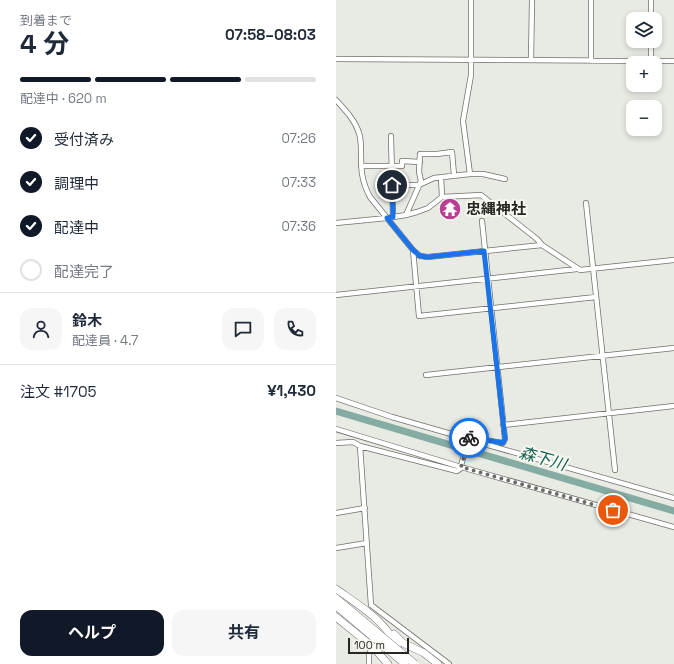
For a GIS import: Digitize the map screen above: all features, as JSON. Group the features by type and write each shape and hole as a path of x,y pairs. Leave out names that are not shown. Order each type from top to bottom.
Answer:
{"highway":[{"path":"336,589 385,624 403,643 424,653 438,664"},
{"path":"336,598 414,664"},
{"path":"336,606 404,664"},
{"path":"336,617 373,647 388,664"},
{"path":"375,617 394,639 404,664"}],"street":[{"path":"470,174 463,121 471,75 471,0"},
{"path":"531,60 532,0"},
{"path":"591,0 591,61"},
{"path":"651,0 651,12"},
{"path":"336,58 626,61"},
{"path":"662,61 674,61"},
{"path":"336,100 353,119 359,133 361,140 361,172 364,187 370,196 390,217 413,250 420,256 428,257 542,245"},
{"path":"390,217 392,185 391,136"},
{"path":"406,215 421,181 420,154 452,152 454,176"},
{"path":"361,166 402,166 402,161 420,162"},
{"path":"392,185 419,185 434,178 470,174 483,174 504,179"},
{"path":"441,177 442,197"},
{"path":"336,223 406,215 428,208 442,197 481,195 537,239 542,245 577,269"},
{"path":"586,203 615,470"},
{"path":"336,398 392,417 458,436 503,443 505,439 496,367 482,221"},
{"path":"413,250 419,316 596,296"},
{"path":"336,295 674,260"},
{"path":"426,375 674,348"},
{"path":"503,425 674,406"},
{"path":"336,429 674,527"},
{"path":"336,444 353,442 360,446 457,471 460,469 469,438"},
{"path":"469,438 481,443 674,498"},
{"path":"360,446 371,605 449,664"},
{"path":"336,512 364,508"},
{"path":"336,548 367,543"},
{"path":"369,664 370,654 373,647"}],"waterway":[{"name":"森下川","path":"336,411 674,511"}],"way so far":[{"path":"469,438 461,467 613,510"}],"place":[{"name":"忠縄神社","path":"450,209"}],"route":[{"path":"392,185 393,217 387,218 413,250 420,256 428,257 484,251 505,439 503,443 469,438"}]}
